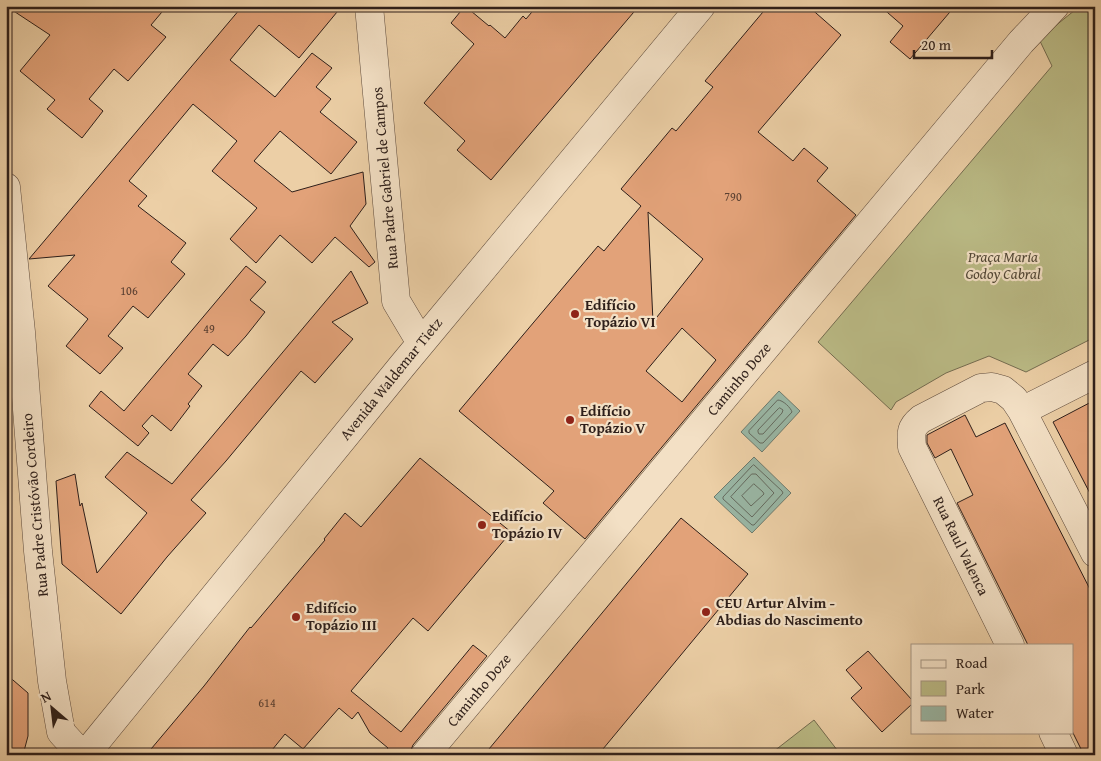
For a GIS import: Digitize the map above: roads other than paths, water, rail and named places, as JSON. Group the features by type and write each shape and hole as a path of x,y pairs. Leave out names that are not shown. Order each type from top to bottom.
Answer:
{"street":[{"name":"Rua Padre Gabriel de Campos","path":"369,6 396,301 421,343"},
{"name":"Avenida Waldemar Tietz","path":"83,755 701,6"},
{"name":"Caminho Doze","path":"425,755 1021,42 1054,6"},
{"name":"Rua Padre Cristóvão Cordeiro","path":"6,187 21,332 38,551 52,681 61,732 83,755"},
{"path":"1095,374 1022,411 1095,554"},
{"name":"Rua Raul Valenca","path":"1010,644 912,447 911,435 914,425 921,419 981,388 992,387 1003,390 1014,399 1022,411"},
{"path":"1054,734 1064,755"}],"water":[{"path":"779,391 800,411 762,452 741,432"},
{"path":"754,457 791,493 752,533 714,497"}],"place":[{"name":"Edifício Topázio VI","path":"575,314"},
{"name":"Edifício Topázio V","path":"570,420"},
{"name":"Edifício Topázio IV","path":"482,525"},
{"name":"CEU Artur Alvim - Abdias do Nascimento","path":"706,612"},
{"name":"Edifício Topázio III","path":"296,617"}],"park label":[{"name":"Praça Maria Godoy Cabral","path":"1003,266"}]}
